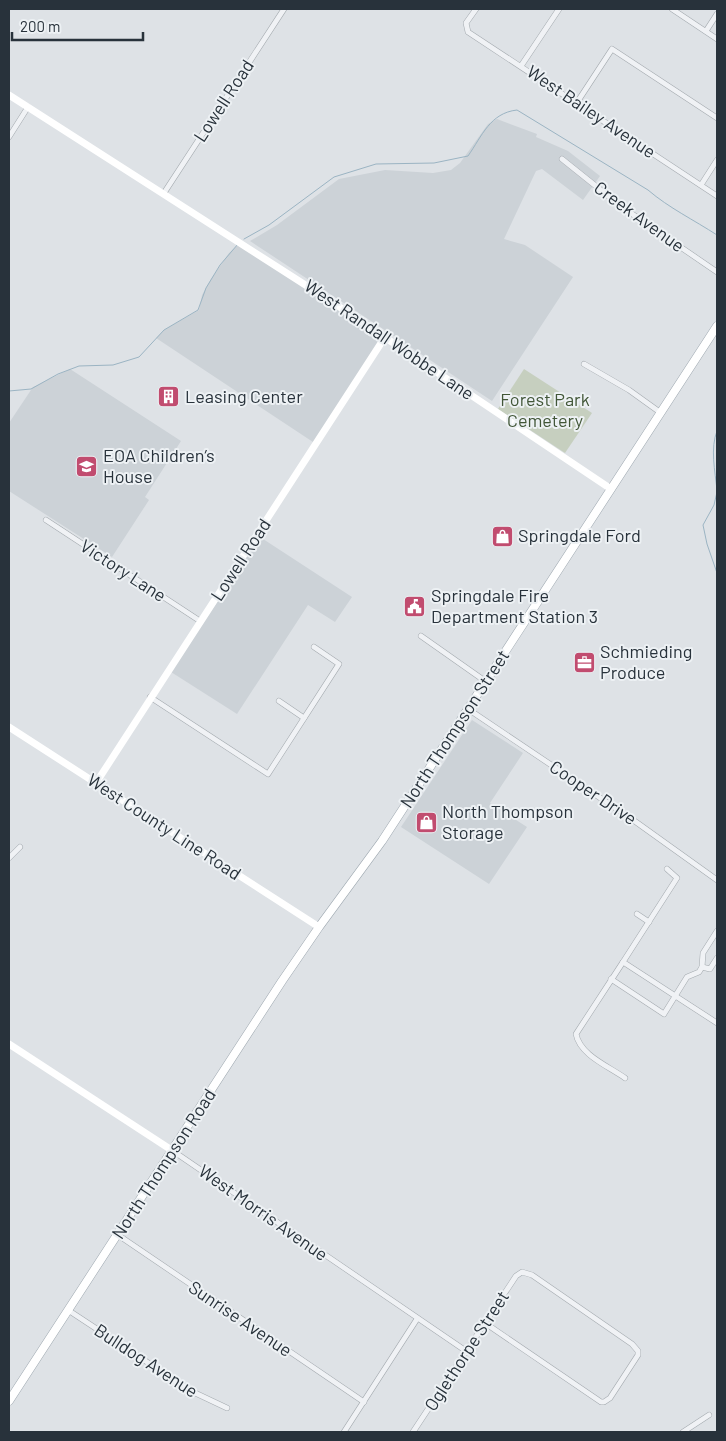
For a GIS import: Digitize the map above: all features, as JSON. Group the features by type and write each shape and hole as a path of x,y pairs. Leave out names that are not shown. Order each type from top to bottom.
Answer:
{"main road":[{"name":"North Thompson Street","path":"318,927 382,841 717,326"},
{"name":"North Thompson Road","path":"9,1401 318,927"}],"street":[{"name":"Lowell Road","path":"164,193 284,9"},
{"name":"West Bailey Avenue","path":"476,9 466,28 468,32 717,196"},
{"path":"521,66 559,9"},
{"path":"672,9 717,38"},
{"path":"706,31 717,14"},
{"path":"576,104 612,49 717,118"},
{"name":"West Randall Wobbe Lane","path":"9,94 386,337 611,489"},
{"path":"9,137 28,107"},
{"name":"Creek Avenue","path":"562,159 622,207 717,272"},
{"path":"701,185 717,160"},
{"name":"Lowell Road","path":"96,783 150,697 386,337"},
{"path":"584,364 629,390 661,413"},
{"name":"Victory Lane","path":"46,520 200,621"},
{"path":"421,636 486,681"},
{"path":"150,697 268,774 340,664 314,647"},
{"path":"280,701 304,718"},
{"name":"Cooper Drive","path":"468,709 636,822 717,880"},
{"name":"West County Line Road","path":"10,730 96,783 318,927"},
{"path":"9,858 20,847"},
{"path":"625,1078 586,1052 578,1041 576,1034 678,878 667,870"},
{"path":"637,914 649,922"},
{"path":"611,979 664,1014 687,977 696,974 702,967 702,953 717,931"},
{"path":"702,967 710,969 717,958"},
{"path":"623,962 717,1023"},
{"name":"West Morris Avenue","path":"9,1044 173,1151 466,1351"},
{"name":"Sunrise Avenue","path":"118,1235 364,1402"},
{"name":"Oglethorpe Street","path":"413,1432 516,1276 522,1272 532,1275 632,1344 638,1351 636,1359 616,1390 604,1402 597,1400 485,1324"},
{"name":"Bulldog Avenue","path":"68,1310 191,1391 227,1408"},
{"path":"344,1432 417,1319"},
{"path":"683,1432 710,1415"}],"shaded area":[{"path":"497,119 537,134 536,137 568,151 600,176 583,200 542,169 536,171 504,239 525,245 573,277 492,401 250,241 277,225 339,179 385,170 433,173 451,170 460,163 488,124"},
{"path":"241,242 385,337 316,444 156,338 164,330 199,310 202,295 211,279 229,253"},
{"name":"EOA Children’s House","path":"70,369 181,441 145,497 149,500 112,557 9,491 9,423 33,387"},
{"path":"260,537 352,597 335,622 308,605 237,714 171,672"},
{"path":"472,720 523,753 490,803 527,827 489,884 401,827"}],"green space":[{"name":"Forest Park Cemetery","path":"524,369 592,413 565,453 498,409"}],"waterway":[{"path":"244,239 269,225 334,177 376,164 434,163 468,156 493,121 508,112 517,110 648,190 717,235"},
{"path":"9,391 31,389 58,374 79,366 113,365 139,357 164,330 198,310 206,288 220,265 238,244"},
{"path":"717,431 713,452 717,490"},
{"path":"717,492 714,505 703,525 717,573 717,597"}],"place":[{"name":"Leasing Center","path":"169,397"},
{"name":"EOA Children’s House","path":"87,466"},
{"name":"Springdale Ford","path":"502,536"},
{"name":"Springdale Fire Department Station 3","path":"415,606"},
{"name":"Schmieding Produce","path":"584,662"},
{"name":"North Thompson Storage","path":"426,822"}]}
